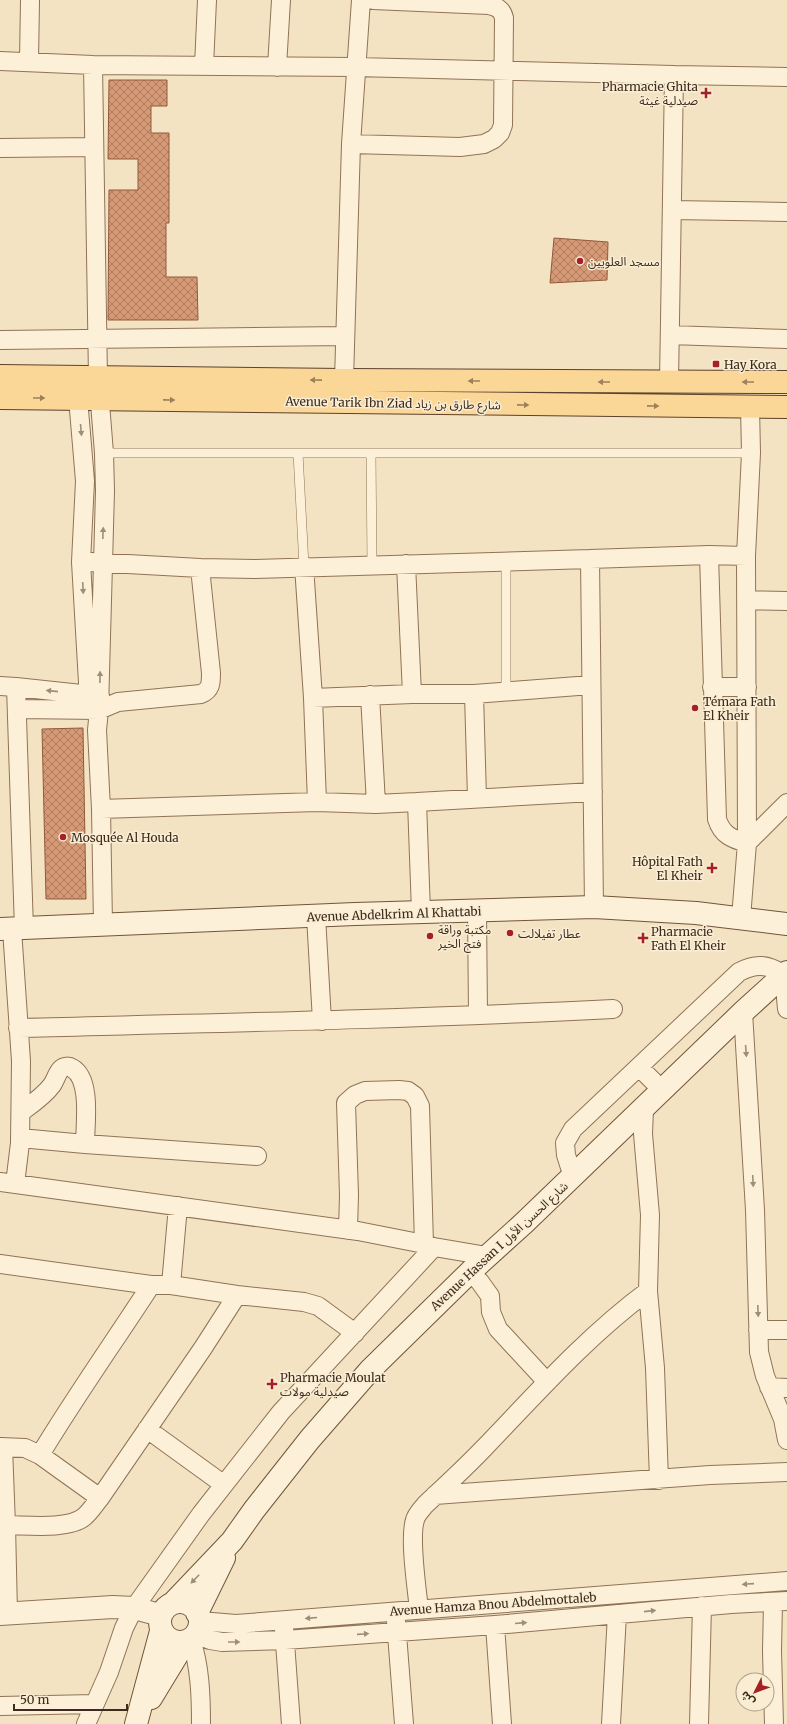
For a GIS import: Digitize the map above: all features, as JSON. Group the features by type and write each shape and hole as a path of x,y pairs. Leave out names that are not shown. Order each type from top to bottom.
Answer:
{"main road":[{"name":"Avenue Tarik Ibn Ziad شارع طارق بن زياد","path":"0,376 77,388 100,399 787,407"},
{"name":"Avenue Tarik Ibn Ziad شارع طارق بن زياد","path":"0,398 77,388 98,378 787,382"},
{"name":"Avenue Abdelkrim Al Khattabi","path":"12,929 103,924 594,907 669,911 787,924"},
{"name":"Avenue Hassan I شارع الحسن الأول","path":"137,1721 165,1616 232,1541 284,1471 342,1402 371,1369 470,1272 663,1091 743,1012 785,974"},
{"name":"Avenue Hassan I شارع الحسن الأول","path":"137,1721 194,1630 232,1541"},
{"path":"4,1614 113,1607 134,1608 165,1616 187,1603 193,1607 194,1630 178,1642 171,1641 165,1637 165,1616"}],"street":[{"path":"29,61 30,0"},
{"path":"204,66 207,0"},
{"path":"278,67 281,0"},
{"path":"344,380 351,144 361,0"},
{"path":"351,144 460,147 484,144 494,139 500,133 503,124 504,18 503,13 497,7 489,5 373,0"},
{"path":"0,61 29,61 93,65 356,67 787,77"},
{"path":"93,65 98,378 104,453 105,491 94,703"},
{"path":"669,382 671,335 674,75"},
{"path":"0,148 94,147"},
{"path":"672,210 787,212"},
{"path":"671,335 787,339"},
{"path":"0,340 345,336"},
{"path":"77,388 85,481 81,562 97,730 101,809 103,924"},
{"path":"741,918 747,843 746,556 751,452 750,407"},
{"path":"81,562 200,568 406,564 709,555 746,556"},
{"path":"709,555 717,820 720,827 731,838 747,843"},
{"path":"590,559 594,907"},
{"path":"406,564 412,694"},
{"path":"304,566 313,698 317,802"},
{"path":"18,709 201,694 208,690 211,683 211,673 200,568"},
{"path":"746,600 787,601"},
{"path":"313,698 370,695 474,694 591,685"},
{"path":"8,687 94,703"},
{"path":"8,687 18,709 12,929 21,1061 21,1112 20,1138 7,1183 348,1230 487,1256"},
{"path":"712,687 747,687"},
{"path":"474,694 478,798"},
{"path":"370,695 376,804"},
{"path":"101,809 317,802 376,804 593,792"},
{"path":"417,802 421,912"},
{"path":"747,843 787,803"},
{"path":"477,911 478,1016"},
{"path":"316,916 322,1021"},
{"path":"573,1176 566,1155 565,1143 573,1129 739,972 749,966 766,966 774,968 785,974 787,1009"},
{"path":"18,1028 322,1021 478,1016 613,1009"},
{"path":"743,1012 754,1203 759,1352 761,1365 783,1419 787,1440"},
{"path":"21,1112 44,1094 52,1085 61,1069 66,1066 71,1067 77,1072 84,1084 86,1098 85,1144"},
{"path":"639,1067 663,1091"},
{"path":"86,1724 134,1608 223,1484 303,1387 355,1333 429,1245 420,1106 415,1096 408,1091 365,1091 355,1095 346,1103 349,1195 348,1230"},
{"path":"644,1109 644,1134 650,1215 648,1291 655,1368 659,1480"},
{"path":"20,1138 257,1156"},
{"path":"171,1285 178,1206"},
{"path":"0,1264 151,1285 171,1285 237,1295 304,1302 318,1306 355,1333"},
{"path":"470,1272 480,1282 490,1296 491,1312 498,1329 547,1382"},
{"path":"40,1455 60,1420 151,1285"},
{"path":"419,1610 413,1537 414,1521 425,1505 482,1450 547,1382 625,1309 648,1291"},
{"path":"6,1525 49,1525 73,1523 83,1518 100,1498 237,1295"},
{"path":"758,1330 787,1330"},
{"path":"769,1387 787,1388"},
{"path":"147,1429 223,1484"},
{"path":"4,1614 6,1525 1,1447 25,1448 40,1455 100,1498"},
{"path":"435,1495 787,1472"},
{"name":"Avenue Hamza Bnou Abdelmottaleb","path":"194,1630 236,1624 284,1620 787,1581"},
{"path":"194,1630 210,1640 222,1642 284,1640 495,1625 702,1606 780,1602 772,1651 774,1724"},
{"path":"698,1724 702,1606"},
{"path":"395,1611 398,1632 404,1724"},
{"path":"611,1724 617,1614"},
{"path":"284,1620 284,1640 291,1724"},
{"path":"495,1625 502,1724"},
{"path":"194,1630 199,1675 201,1724"},
{"path":"0,1706 94,1704"}],"lane":[{"path":"104,453 751,452"},
{"path":"298,453 304,566"},
{"path":"371,453 372,564"},
{"path":"506,561 506,691"}],"building":[{"path":"109,80 167,80 167,106 151,106 151,133 169,133 169,223 166,223 166,277 197,277 198,320 108,320 109,190 138,190 138,159 108,159"},
{"name":"مسجد العلويين","path":"554,238 608,242 607,280 550,283"},
{"name":"Mosquée Al Houda","path":"83,728 86,899 46,899 42,729"}],"place":[{"name":"Pharmacie Ghita صيدلية غيثة","path":"706,93"},
{"name":"مسجد العلويين","path":"580,261"},
{"name":"Hay Kora","path":"716,364"},
{"name":"Témara Fath El Kheir","path":"695,708"},
{"name":"Mosquée Al Houda","path":"63,837"},
{"name":"Hôpital Fath El Kheir","path":"712,868"},
{"name":"عطار تفيلالت","path":"510,933"},
{"name":"مكتبة وراقة فتح الخير","path":"430,936"},
{"name":"Pharmacie Fath El Kheir","path":"643,938"},
{"name":"Pharmacie Moulat صيدلية مولات","path":"272,1384"}]}
